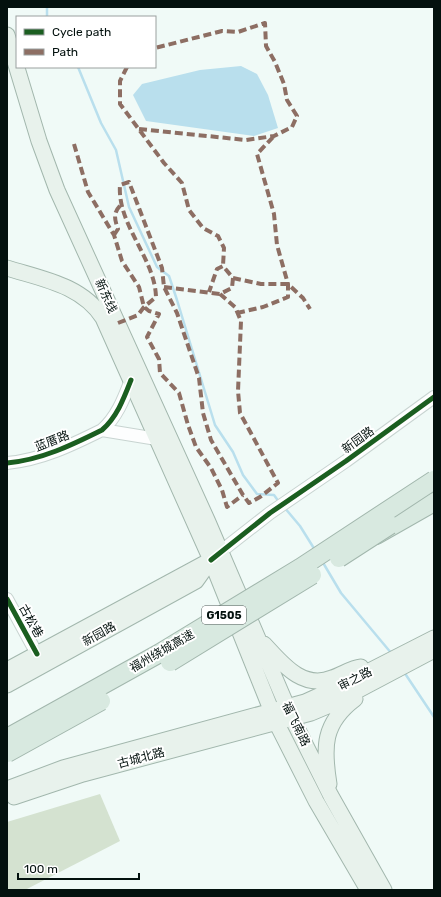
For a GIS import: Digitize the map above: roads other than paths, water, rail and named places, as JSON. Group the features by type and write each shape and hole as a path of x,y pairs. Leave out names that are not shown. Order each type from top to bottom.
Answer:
{"highway":[{"name":"福州绕城高速","path":"7,738 180,641 300,568 434,480"},
{"name":"福州绕城高速","path":"7,753 167,664 277,598 369,539 434,494"},
{"path":"369,539 434,502"}],"main road":[{"name":"新东线","path":"7,35 16,64"},
{"name":"新东线","path":"17,68 51,175 134,374 216,556"},
{"name":"新东线","path":"7,268 63,286 87,299 103,318 134,374 158,439 216,556"},
{"name":"福飞南路","path":"216,556 256,637 289,713 331,796 384,890"},
{"name":"福飞南路","path":"216,556 274,717 316,801 368,890"},
{"name":"新园路","path":"7,670 216,556"},
{"name":"新园路","path":"7,685 196,581 216,556"},
{"path":"256,637 289,671 300,678 324,681 357,667 385,670"},
{"name":"审之路","path":"274,717 330,705 385,670 413,655 434,638"},
{"name":"审之路","path":"413,655 434,650"},
{"path":"331,796 326,752 327,736 333,721 347,705 385,670"},
{"name":"古城北路","path":"7,789 63,768 274,717"},
{"name":"古城北路","path":"7,799 83,774 274,717"}],"street":[{"path":"102,430 109,424 118,409 134,374"},
{"name":"新园路","path":"216,556 270,513 346,461 434,397"},
{"path":"102,430 158,439"},
{"name":"蓝厝路","path":"7,463 29,460 52,452 102,430"},
{"name":"古松巷","path":"7,599 38,654"}],"water":[{"path":"241,66 257,74 268,95 278,128 254,136 146,121 133,95 142,84 200,70"}],"waterway":[{"path":"47,7 47,16"},
{"path":"78,68 101,123 116,150 129,207 157,267 169,276 215,425 233,452 243,475 257,494 274,495 279,502"},
{"path":"284,507 300,526 315,550"},
{"path":"322,561 341,593 392,654"},
{"path":"404,672 434,717"}]}
